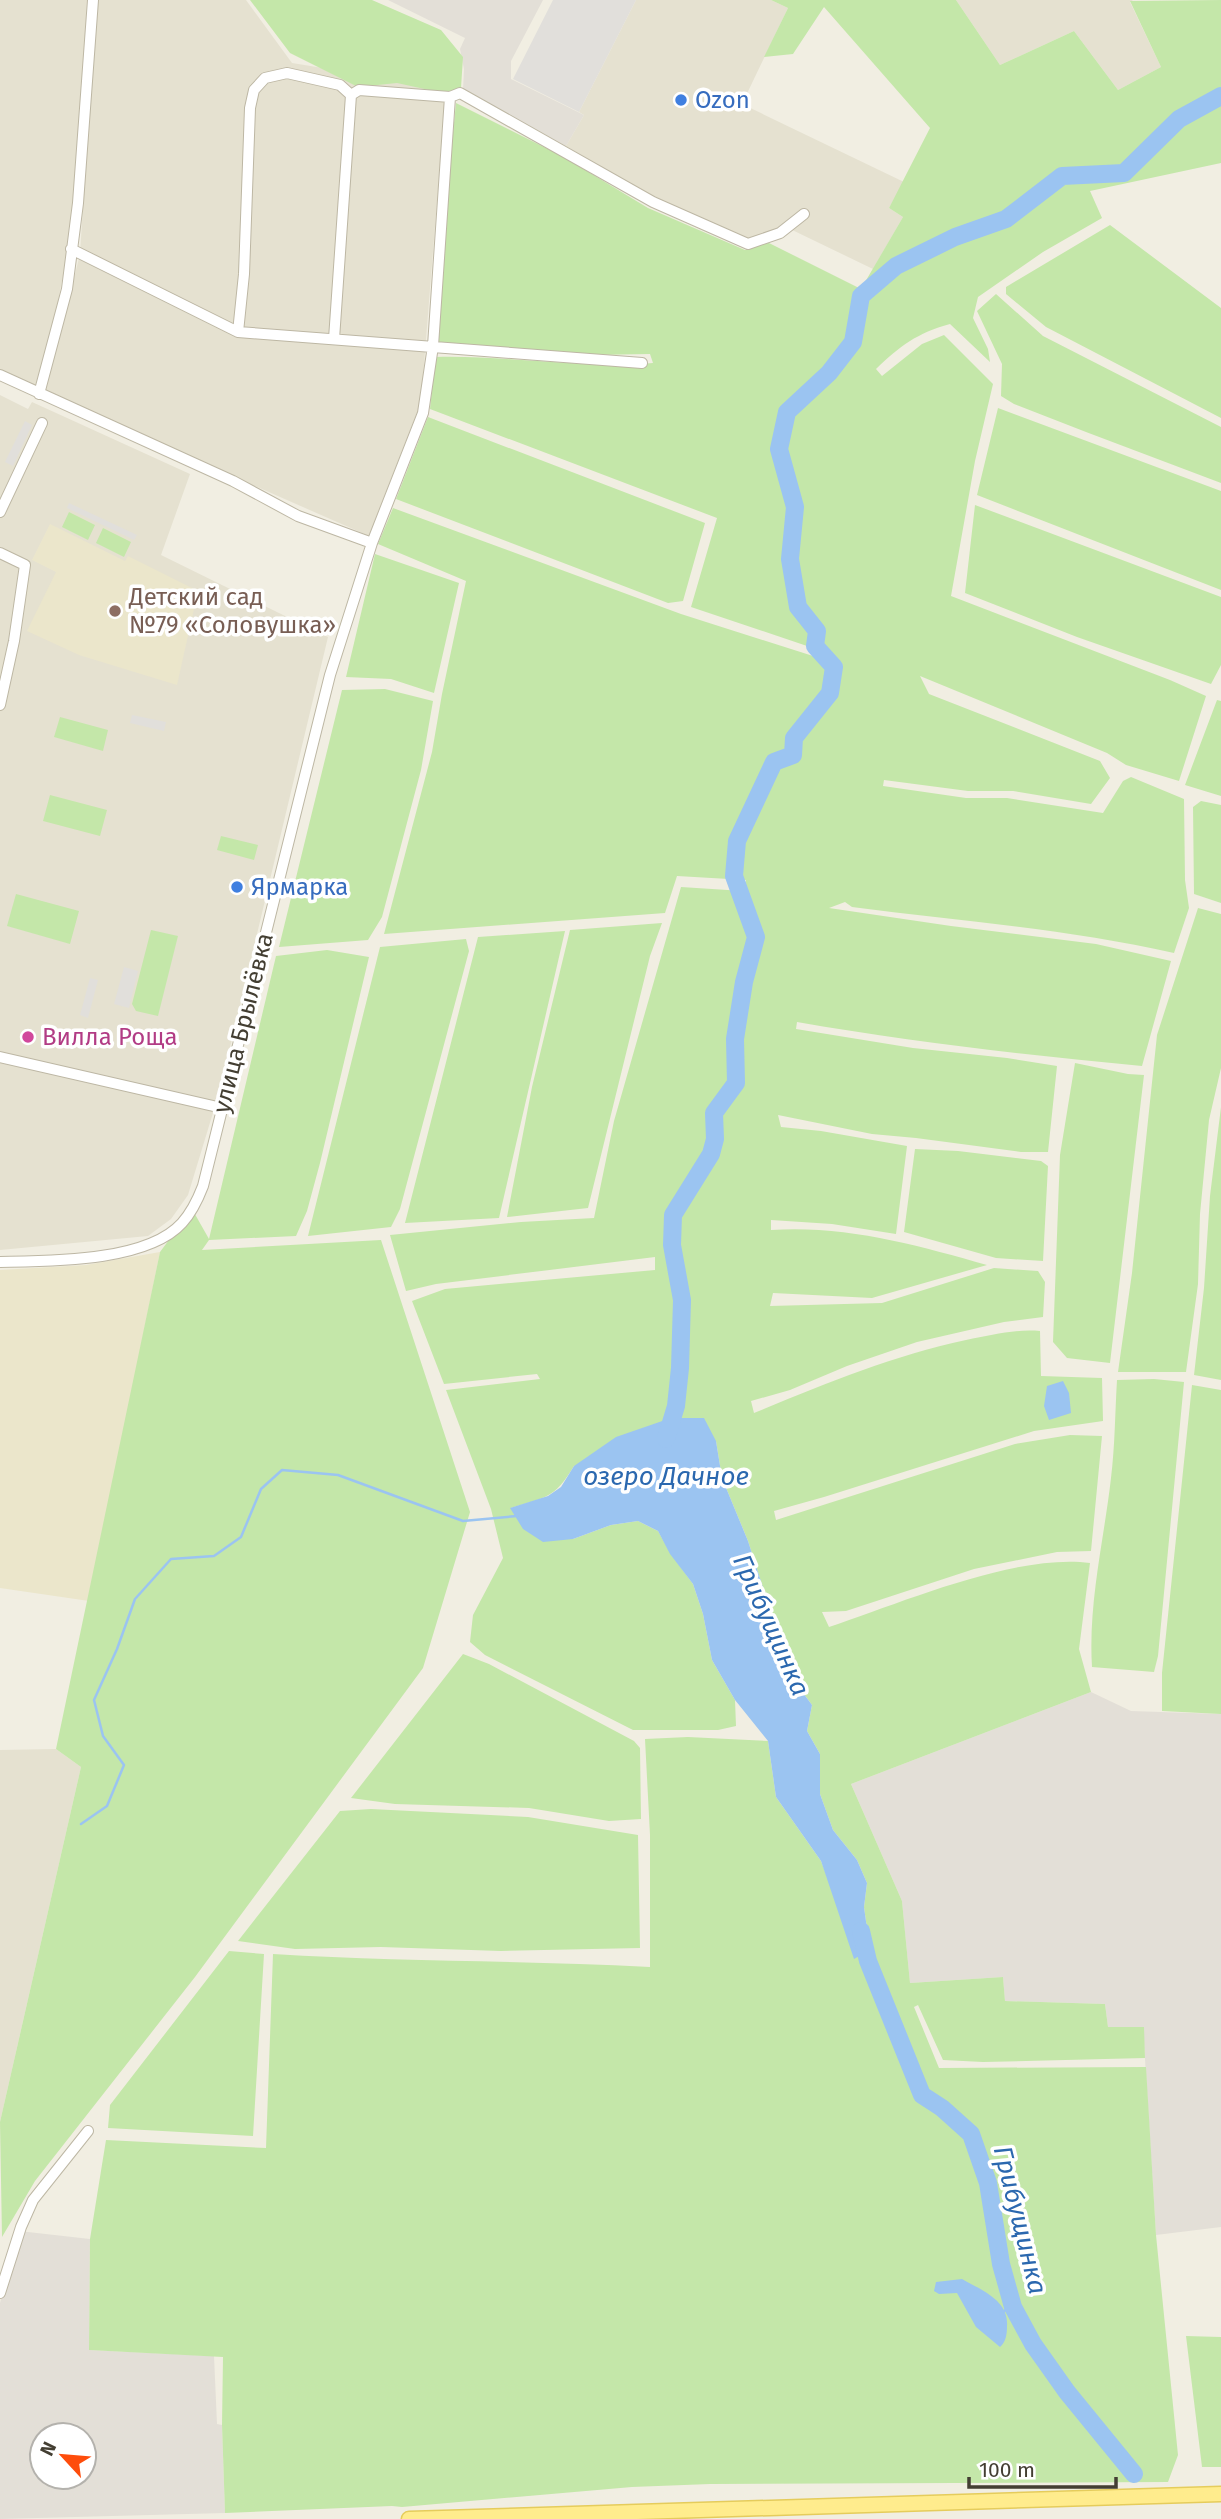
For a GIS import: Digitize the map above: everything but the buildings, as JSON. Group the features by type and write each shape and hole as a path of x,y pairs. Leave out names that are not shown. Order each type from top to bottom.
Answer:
{"main road":[{"path":"409,2519 1221,2494"}],"street":[{"path":"39,394 67,289 78,203 93,0"},
{"path":"238,331 244,274 250,108 254,90 265,78 287,73 340,85 351,95"},
{"path":"351,95 359,90 450,97 460,93 653,202 748,244 780,233 804,214"},
{"path":"334,339 351,95"},
{"name":"улица Брылёвка","path":"0,1262 48,1261 134,1251 173,1232 194,1207 203,1186 330,674 372,543 423,413 433,346 450,97"},
{"path":"71,249 238,331 642,363"},
{"path":"0,376 233,481 298,516 372,543"},
{"path":"0,512 43,423"},
{"path":"0,553 25,565 14,641 0,705"},
{"path":"0,1057 222,1108"},
{"path":"0,2293 21,2227 33,2200 88,2132"}],"shaded area":[{"path":"0,0 87,0 80,141 68,249 53,328 34,389 0,373"},
{"path":"96,0 246,0 292,63 446,88 421,402 369,536 45,394 80,254"},
{"path":"388,0 543,0 511,61 511,79 584,115 566,146 463,90 464,69 460,49 465,38"},
{"path":"553,0 636,0 579,112 513,79"},
{"path":"636,0 771,0 788,8 742,104 904,182 889,208 903,217 873,269 786,227 744,239 651,196 566,146 584,115 579,112"},
{"path":"956,0 1133,0 1130,2 1161,67 1118,90 1074,31 1000,65"},
{"path":"0,395 28,409 32,402 190,474 161,555 328,637 219,1093 188,1195 171,1219 148,1236 0,1250"},
{"path":"25,421 32,425 13,466 5,462"},
{"path":"69,503 137,535 134,540 67,508"},
{"name":"Детский сад №79 «Соловушка»","path":"50,524 125,561 128,556 198,591 177,685 79,655 27,631 56,572 32,560"},
{"path":"132,715 166,722 164,731 130,723"},
{"path":"124,967 138,971 129,1008 114,1004"},
{"path":"90,978 98,980 88,1018 80,1015"},
{"path":"160,1252 89,1601 0,1588 0,1270 86,1265"},
{"path":"1091,1692 1131,1711 1221,1714 1221,2227 1156,2235 1143,2027 1108,2027 1105,2004 1005,2001 1003,1977 910,1983 902,1901 851,1784"},
{"path":"56,1749 81,1767 0,2122 0,1750"},
{"path":"19,2231 90,2239 89,2350 214,2356 217,2424 222,2425 225,2513 0,2519 0,2303"}],"green space":[{"path":"250,0 372,0 441,30 463,57 461,88 443,93 397,83 358,87 290,53"},
{"path":"771,0 956,0 1000,65 1074,31 1118,90 1161,67 1130,1 1221,0 1221,163 1090,191 1102,218 1043,252 978,297 973,318 988,349 990,362 950,324 910,341 876,369 882,376 922,344 944,335 993,384 975,461 951,596 1206,696 1179,781 1126,765 1107,753 920,676 929,694 1100,761 1110,778 1091,804 1013,791 968,791 884,780 883,786 966,798 1007,798 1103,813 1123,781 1131,777 1184,799 1185,880 1189,908 1174,953 1054,932 852,907 845,902 829,908 1096,944 1171,961 1142,1066 969,1047 797,1022 796,1029 913,1048 1057,1066 1048,1152 1021,1152 872,1134 778,1115 781,1127 907,1146 896,1234 832,1224 771,1220 771,1230 799,1229 880,1238 987,1265 872,1298 773,1293 770,1306 882,1303 994,1268 1038,1271 1045,1282 1043,1317 1004,1322 917,1342 847,1366 790,1390 751,1401 754,1413 911,1354 966,1340 1021,1331 1040,1331 1041,1376 1102,1378 1103,1421 1034,1431 774,1511 776,1520 1015,1444 1070,1435 1102,1436 1091,1551 1057,1552 974,1569 846,1611 822,1612 829,1627 959,1582 994,1573 1028,1565 1090,1563 1079,1649 1091,1692 851,1784 902,1901 910,1983 1003,1977 1005,2001 1105,2004 1108,2027 1144,2027 1145,2058 983,2062 943,2060 918,2005 914,2007 939,2068 1146,2067 1156,2235 1178,2455 1168,2482 710,2484 632,2487 402,2507 225,2513 223,2357 89,2350 90,2239 106,2140 266,2148 273,1954 650,1967 650,1835 645,1739 688,1737 768,1741 776,1797 821,1861 831,1887 870,1950 864,1907 867,1883 857,1860 833,1830 820,1794 820,1754 807,1731 812,1705 780,1662 776,1628 748,1541 722,1478 716,1441 574,1466 555,1491 511,1508 573,1539 611,1525 638,1521 658,1531 693,1584 703,1614 712,1660 735,1700 736,1726 718,1730 633,1730 485,1655 470,1642 473,1615 503,1558 491,1509 446,1390 540,1379 537,1374 444,1384 412,1301 445,1289 655,1270 655,1257 436,1284 406,1291 390,1235 594,1218 614,1121 681,887 743,891 746,880 677,876 665,913 384,934 432,752 466,581 378,544 393,508 681,614 813,656 810,647 691,607 717,518 430,409 435,357 599,364 653,363 650,354 592,355 437,348 440,262 456,103 562,156 648,208 745,250 767,242 861,289 903,217 889,208 930,128 824,7 793,54 764,57 788,8"},
{"path":"1110,225 1221,308 1221,418 1046,327 1006,294 1006,287"},
{"path":"996,294 1043,336 1221,427 1221,483 1014,404 1001,396 1002,364 977,311"},
{"path":"998,408 1221,491 1221,590 977,495"},
{"path":"428,417 705,523 683,601 668,603 396,499"},
{"path":"975,505 1221,597 1221,665 1211,684 1077,637 965,593"},
{"path":"69,512 95,525 88,540 62,527"},
{"path":"103,528 131,542 124,557 96,543"},
{"path":"375,554 459,583 434,693 391,679 346,677"},
{"path":"385,689 433,701 421,770 382,917 368,940 279,947 342,690"},
{"path":"1217,700 1221,701 1221,796 1185,785"},
{"path":"60,717 108,730 103,751 54,737"},
{"path":"50,795 107,810 100,836 43,821"},
{"path":"1201,801 1221,805 1221,903 1194,894 1193,807"},
{"path":"221,836 258,845 254,860 217,850"},
{"path":"16,894 79,911 70,944 7,926"},
{"path":"1198,908 1221,914 1221,1068 1209,1120 1200,1214 1198,1284 1186,1372 1118,1372 1132,1273 1157,1035"},
{"path":"662,923 650,956 588,1208 507,1217 532,1087 570,930"},
{"path":"151,930 178,936 158,1016 136,1011 132,1004"},
{"path":"565,931 499,1218 405,1223 478,937"},
{"path":"466,939 469,951 400,1209 391,1227 308,1236 380,947"},
{"path":"327,950 369,957 307,1211 296,1236 209,1240 202,1250 381,1240 470,1512 423,1668 195,1977 35,2181 2,2237 0,2122 81,1767 56,1749 160,1252 192,1209 209,1239 276,956"},
{"path":"1075,1063 1144,1075 1110,1363 1067,1358 1053,1342 1060,1155"},
{"path":"1221,1107 1221,1380 1194,1375"},
{"path":"915,1149 1041,1161 1048,1166 1043,1261 996,1258 904,1232"},
{"path":"1154,1379 1184,1382 1158,1656 1154,1672 1092,1667 1092,1619 1112,1466 1117,1380"},
{"path":"1192,1385 1221,1390 1221,1714 1162,1711 1162,1673"},
{"path":"463,1654 489,1664 634,1741 640,1748 641,1819 609,1821 529,1808 395,1804 351,1798"},
{"path":"371,1809 528,1817 638,1835 640,1948 501,1951 381,1947 295,1949 238,1941 340,1811"},
{"path":"229,1951 264,1954 253,2136 108,2128 110,2105"},
{"path":"1186,2336 1221,2337 1221,2467 1202,2467"}],"water":[{"path":"1063,1381 1069,1393 1071,1413 1049,1420 1044,1406 1047,1386"},
{"name":"озеро Дачное","path":"671,1418 704,1418 716,1441 722,1478 748,1541 776,1628 780,1662 812,1705 807,1731 820,1754 820,1794 833,1830 857,1860 867,1883 864,1907 870,1950 854,1959 821,1861 776,1797 768,1741 735,1700 712,1660 703,1614 693,1584 670,1554 658,1531 638,1521 611,1525 573,1539 543,1542 523,1529 510,1508 548,1496 561,1487 574,1466 616,1437"},
{"path":"962,2279 992,2297 1003,2309 1007,2332 1000,2347 976,2327 957,2293 939,2294 934,2291 936,2282"}],"waterway":[{"name":"Грибущинка","path":"666,1439 676,1406 680,1368 682,1300 672,1245 673,1215 711,1154 715,1139 714,1113 736,1083 735,1039 744,982 756,937 734,876 737,841 774,762 793,755 794,738 830,693 834,667 815,646 817,631 798,607 790,559 795,507 779,449 787,412 829,373 853,342 861,296 896,266 955,237 1006,219 1062,176 1124,173 1179,119 1221,96"},
{"path":"81,1824 107,1806 124,1765 103,1736 94,1700 117,1649 135,1599 171,1559 214,1556 241,1537 261,1489 282,1470 338,1475 463,1521 517,1516"},
{"name":"Грибущинка","path":"861,1931 868,1961 922,2095 942,2108 971,2134 988,2183 1001,2264 1013,2307 1033,2344 1067,2392 1134,2474"},
{"path":"1004,2311 1013,2307"}],"place":[{"name":"Ozon","path":"681,100"},
{"name":"Детский сад №79 «Соловушка»","path":"115,611"},
{"name":"Ярмарка","path":"237,887"},
{"name":"Вилла Роща","path":"28,1037"}]}
